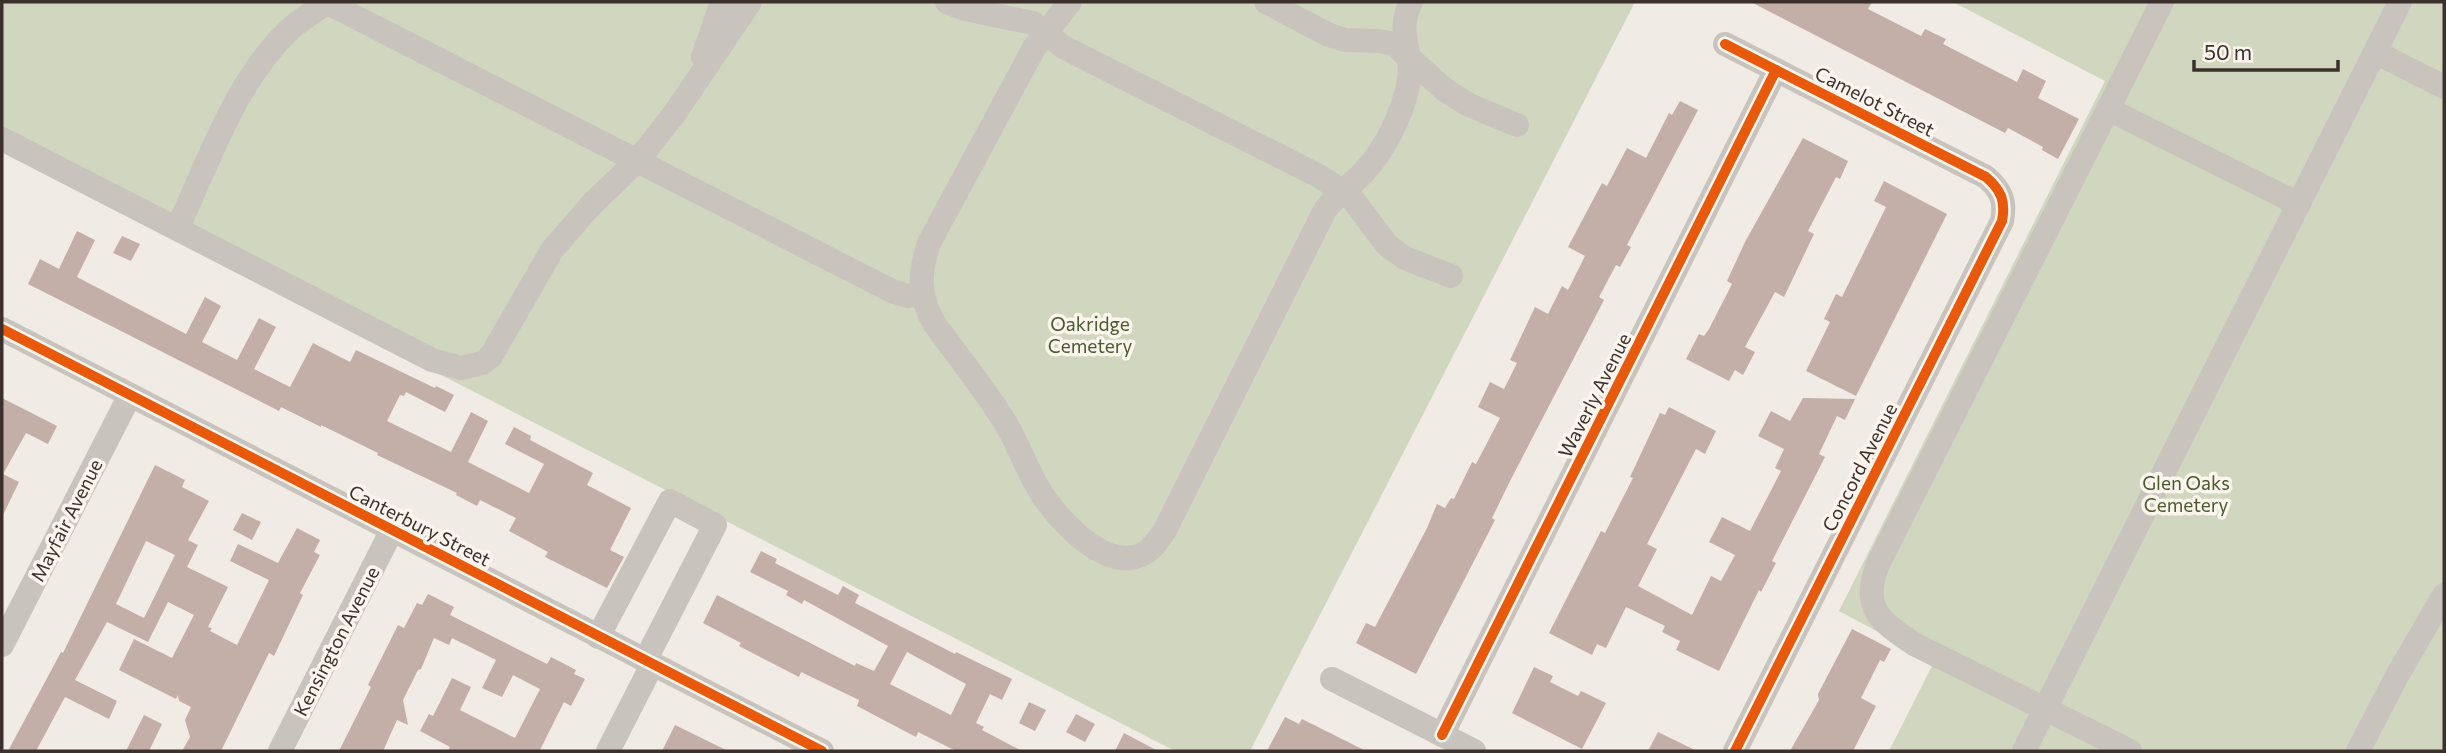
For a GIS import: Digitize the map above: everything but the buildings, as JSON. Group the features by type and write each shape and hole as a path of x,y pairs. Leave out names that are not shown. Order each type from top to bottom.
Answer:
{"street":[{"path":"178,227 231,114 257,68 289,30 327,2 900,295 914,296 921,293"},
{"path":"694,84 722,2"},
{"path":"2,139 178,227 432,360 461,368 472,366 491,356 552,250 592,205 638,160 675,113 750,2"},
{"path":"947,2 977,12 1033,23 1063,47 1343,190 1387,245 1405,258 1451,276"},
{"path":"1070,2 1034,48 929,243 922,263 921,293 934,323 1004,420 1039,489 1055,513 1089,544 1118,557 1144,554 1165,530 1316,225 1333,199 1364,172 1395,126 1409,79 1409,57 1403,31 1405,13 1411,2"},
{"path":"1266,2 1329,35 1345,40 1394,44 1445,90 1493,116 1517,125"},
{"path":"2130,751 1913,644 1881,620 1871,600 1878,564 2162,2"},
{"path":"2024,751 2400,2"},
{"name":"Camelot Street","path":"1725,44 1986,177 2003,196"},
{"path":"2375,52 2444,87"},
{"name":"Waverly Avenue","path":"1442,735 1776,70"},
{"path":"2108,109 2299,204"},
{"name":"Concord Avenue","path":"1735,751 2002,221 2003,196"},
{"name":"Canterbury Street","path":"2,329 822,751"},
{"name":"Mayfair Avenue","path":"2,645 130,396"},
{"path":"598,637 670,501 715,525 608,751"},
{"name":"Kensington Avenue","path":"280,751 392,530"},
{"path":"2358,751 2398,674 2444,595"},
{"path":"1332,679 1474,751"}],"green space":[{"name":"Oakridge Cemetery","path":"2,2 1635,2 1250,751 1175,751 2,150"},
{"name":"Glen Oaks Cemetery","path":"1953,2 2444,2 2444,751 1889,751 1934,662 1839,611 2105,81"}],"cycle path":[{"path":"1725,44 1986,177 1999,191 2003,202 2002,221 1735,751"},
{"path":"1442,735 1776,70"},
{"path":"2,329 822,751"}]}
